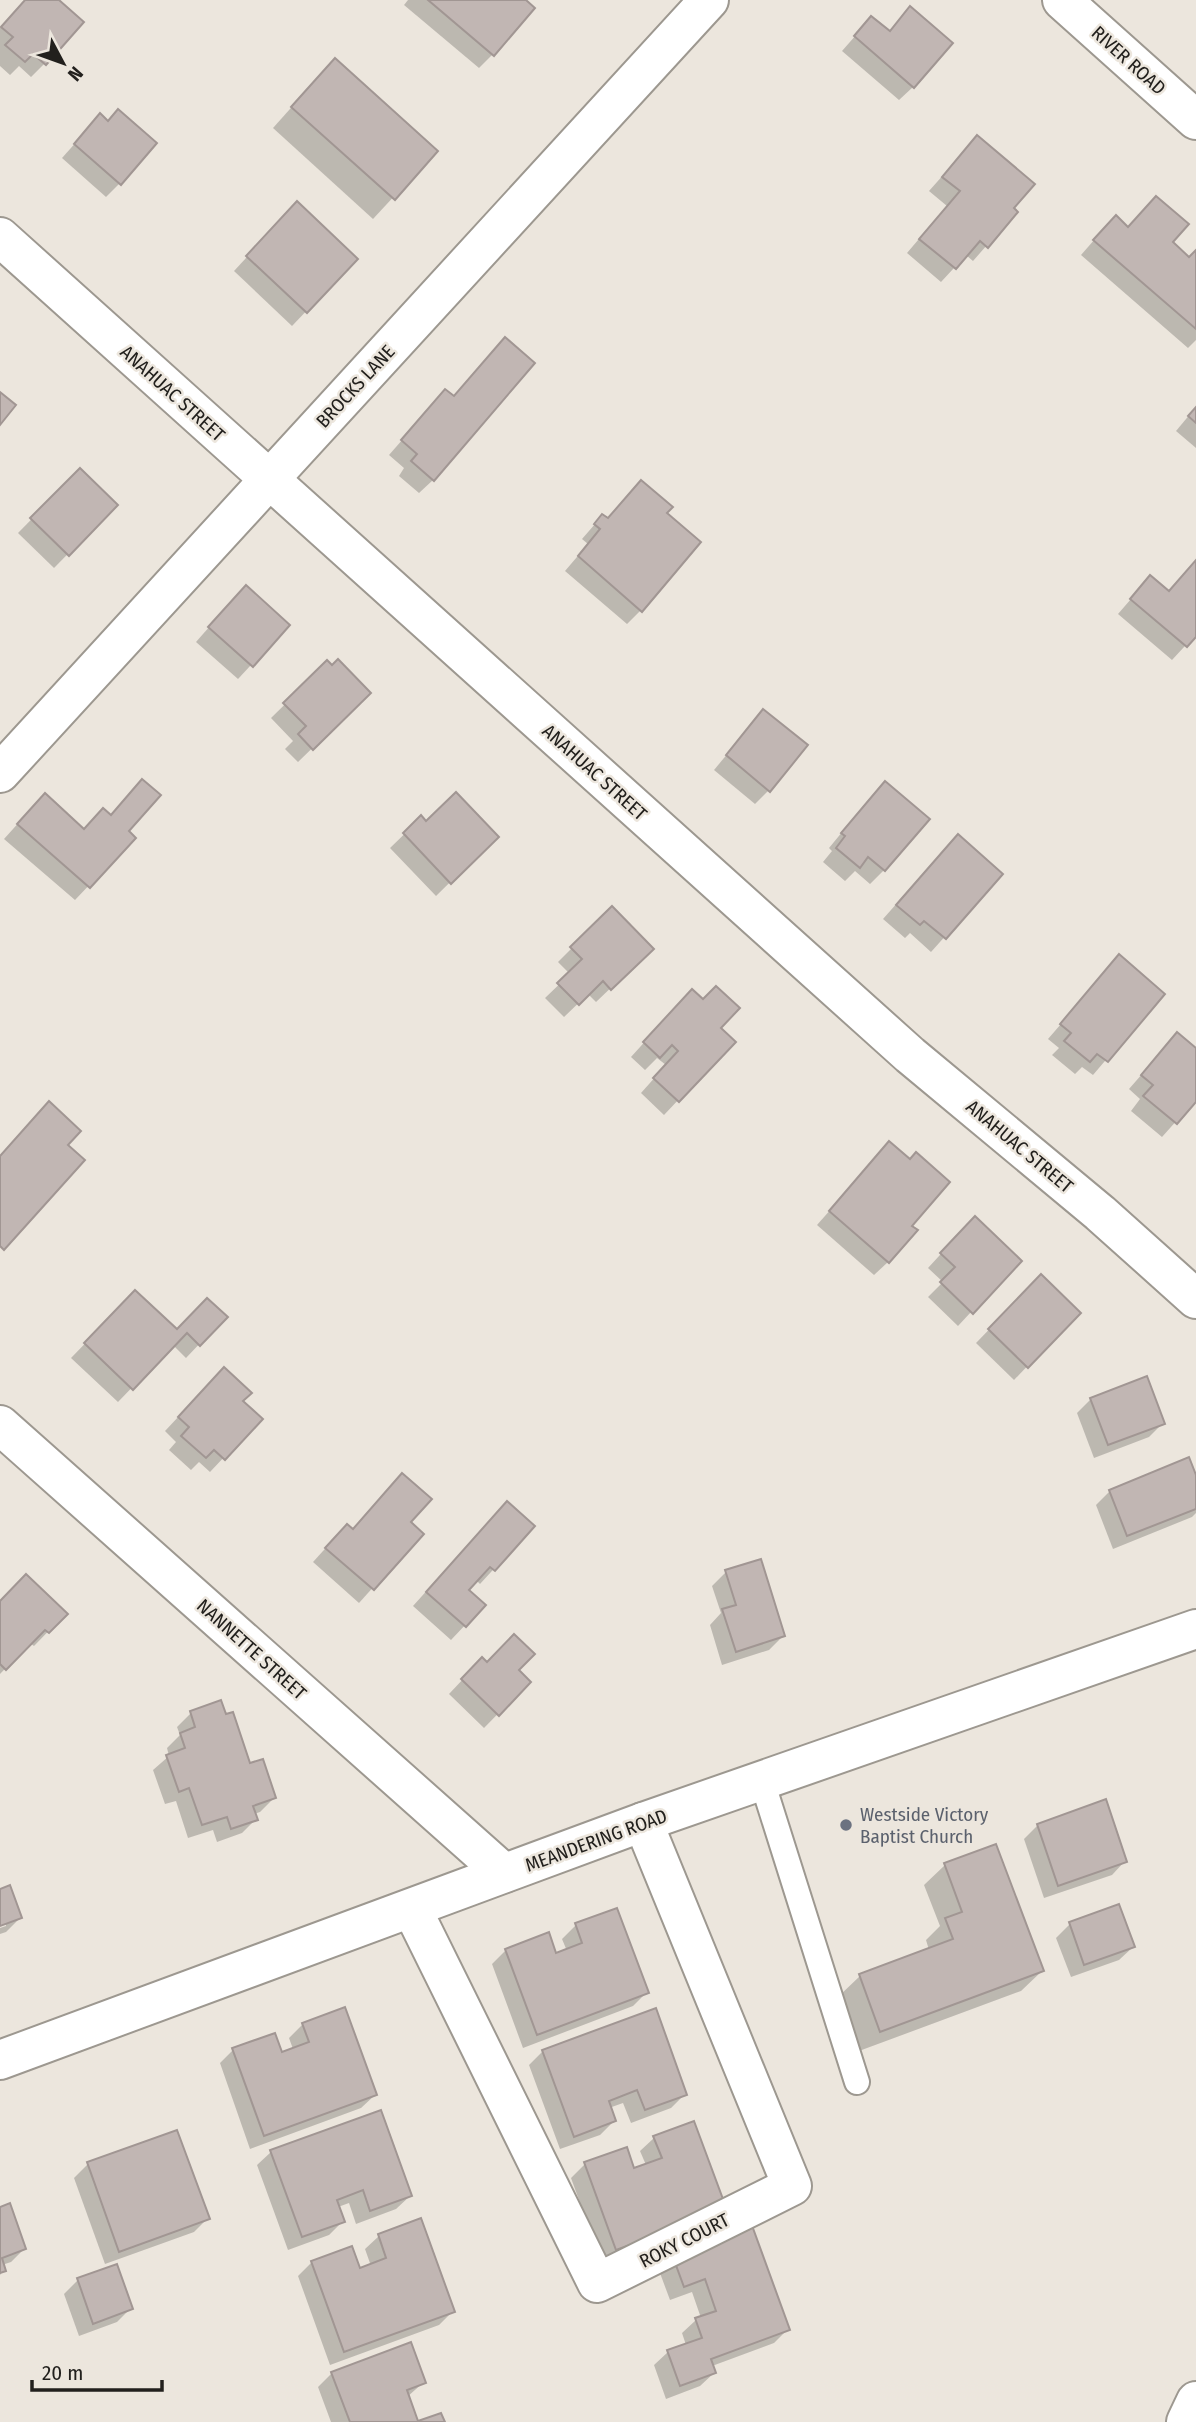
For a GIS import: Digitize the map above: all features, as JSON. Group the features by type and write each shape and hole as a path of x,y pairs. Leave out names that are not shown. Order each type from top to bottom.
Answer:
{"street":[{"name":"BROCKS LANE","path":"0,773 709,0"},
{"name":"RIVER ROAD","path":"1062,0 1196,120"},
{"name":"ANAHUAC STREET","path":"0,237 910,1055 1100,1213 1196,1299"},
{"name":"NANNETTE STREET","path":"0,1425 504,1873"},
{"name":"MEANDERING ROAD","path":"0,2060 643,1822 1196,1629"},
{"name":"ROKY COURT","path":"412,1909 597,2283 792,2186 643,1822"},
{"path":"1186,2422 1196,2401"}],"lane":[{"path":"762,1781 857,2082"}],"building":[{"path":"25,0 59,0 84,22 46,65 33,54 25,62 5,45 13,37 1,27"},
{"path":"428,0 526,0 535,8 494,56"},
{"path":"910,6 953,43 914,88 854,36 871,16 890,31"},
{"path":"335,58 438,151 395,200 291,107"},
{"path":"118,109 157,143 121,185 74,144 100,113 108,121"},
{"path":"977,135 1035,184 1014,208 1018,212 988,248 980,241 956,269 919,239 960,191 942,177"},
{"path":"1156,196 1189,224 1173,242 1189,257 1196,250 1196,329 1093,240 1116,215 1128,227"},
{"path":"297,201 358,259 307,313 246,256"},
{"path":"505,337 535,363 434,481 411,461 417,454 401,440 445,389 454,396"},
{"path":"0,392 16,405 0,425"},
{"path":"1196,407 1196,423 1188,416"},
{"path":"80,468 118,505 69,556 30,518"},
{"path":"641,480 673,507 667,513 701,542 642,612 578,556 600,529 594,524 602,514 608,518"},
{"path":"1196,560 1196,637 1187,647 1130,599 1150,575 1169,591"},
{"path":"246,585 290,625 253,667 208,627"},
{"path":"338,659 371,693 313,750 298,734 306,726 283,703 327,660 332,665"},
{"path":"763,709 808,745 770,792 726,755"},
{"path":"142,779 161,795 129,831 136,838 90,888 17,824 45,793 84,829 103,808 111,815"},
{"path":"885,781 930,819 885,871 868,857 860,868 836,848 845,836 841,833"},
{"path":"456,792 499,837 451,884 403,833 421,815 426,821"},
{"path":"958,834 1003,874 946,939 924,921 920,925 896,905"},
{"path":"612,906 654,949 611,990 603,981 579,1005 557,983 582,959 570,947"},
{"path":"1119,954 1165,994 1108,1062 1097,1054 1090,1062 1064,1041 1071,1033 1060,1024"},
{"path":"716,986 740,1008 721,1028 736,1042 679,1102 653,1078 678,1051 672,1045 660,1058 643,1042 692,989 703,999"},
{"path":"1177,1032 1196,1048 1196,1102 1177,1124 1143,1096 1153,1085 1141,1075"},
{"path":"49,1101 81,1131 68,1145 85,1160 4,1250 0,1246 0,1156"},
{"path":"889,1141 910,1159 916,1152 950,1182 912,1226 918,1230 889,1263 829,1211"},
{"path":"975,1216 1022,1261 973,1314 940,1282 955,1267 940,1253"},
{"path":"1041,1274 1081,1313 1028,1368 988,1329"},
{"path":"135,1290 177,1329 207,1298 228,1317 200,1346 187,1333 133,1390 84,1343"},
{"path":"224,1367 252,1393 243,1401 263,1419 225,1460 214,1450 206,1458 181,1436 189,1427 178,1417"},
{"path":"1147,1376 1165,1424 1108,1445 1090,1398"},
{"path":"1189,1457 1196,1475 1196,1509 1127,1536 1109,1490"},
{"path":"402,1473 432,1499 411,1522 424,1534 374,1590 325,1548 347,1524 353,1529"},
{"path":"507,1501 535,1526 495,1571 490,1567 469,1590 486,1605 466,1627 426,1592"},
{"path":"761,1559 785,1636 736,1652 722,1609 736,1605 725,1570"},
{"path":"26,1574 68,1614 49,1633 45,1630 6,1670 0,1664 0,1601"},
{"path":"514,1634 535,1654 519,1670 531,1682 499,1716 461,1679 482,1657 487,1662"},
{"path":"221,1700 226,1714 233,1712 250,1763 263,1759 276,1798 253,1806 258,1820 231,1829 227,1817 202,1825 189,1788 179,1792 166,1755 185,1748 180,1733 195,1727 190,1711"},
{"path":"1106,1799 1127,1862 1058,1886 1037,1824"},
{"path":"996,1844 1044,1971 880,2032 859,1974 953,1939 945,1918 962,1912 944,1863"},
{"path":"10,1885 22,1918 0,1926 0,1889"},
{"path":"1119,1904 1135,1947 1084,1965 1069,1922"},
{"path":"617,1908 649,1993 537,2035 505,1949 549,1932 556,1953 582,1943 575,1923"},
{"path":"345,2007 377,2095 264,2136 232,2048 275,2033 282,2052 309,2042 302,2023"},
{"path":"656,2008 687,2095 645,2110 637,2090 609,2101 616,2121 574,2137 542,2050"},
{"path":"381,2110 412,2196 370,2211 363,2190 337,2200 345,2222 302,2237 270,2150"},
{"path":"694,2121 727,2210 616,2250 584,2162 627,2147 634,2168 662,2158 653,2136"},
{"path":"177,2130 210,2219 119,2252 87,2162"},
{"path":"10,2203 26,2249 2,2258 6,2271 0,2273 0,2207"},
{"path":"421,2218 455,2312 344,2352 311,2261 352,2246 360,2268 386,2258 378,2234"},
{"path":"750,2220 790,2330 711,2359 716,2373 680,2386 667,2350 702,2338 695,2318 716,2311 705,2279 684,2287 670,2249"},
{"path":"117,2264 133,2309 93,2324 77,2278"},
{"path":"411,2342 426,2383 407,2390 418,2421 441,2413 445,2422 350,2422 331,2372"}],"place":[{"name":"Westside Victory Baptist Church","path":"846,1825"}]}
